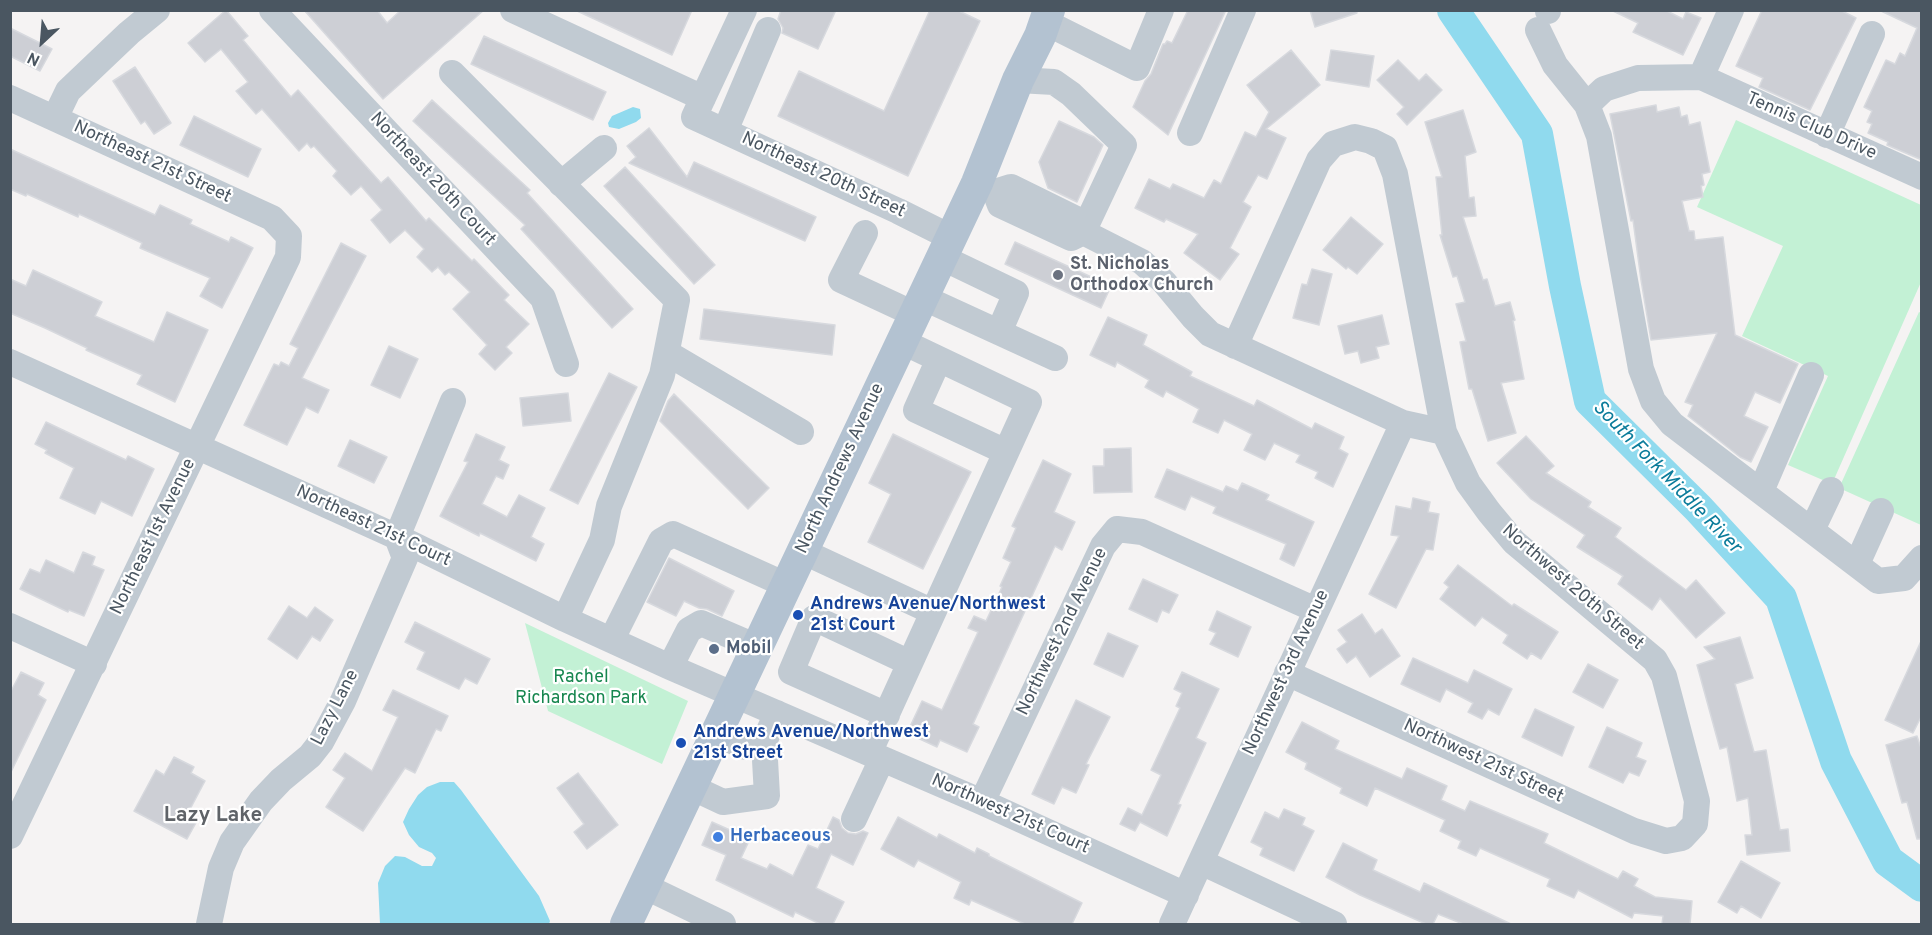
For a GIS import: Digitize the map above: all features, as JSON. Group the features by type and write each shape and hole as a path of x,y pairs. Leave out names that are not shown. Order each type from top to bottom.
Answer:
{"main road":[{"name":"North Andrews Avenue","path":"626,924 945,247 986,187 1018,80 1040,36 1047,16"}],"street":[{"name":"Northeast 20th Court","path":"272,10 543,298 566,364"},
{"name":"Northeast 20th Street","path":"513,10 699,107 725,131 898,211 945,247 1017,293 999,332"},
{"path":"699,107 744,10"},
{"path":"1047,16 1137,68 1161,10"},
{"path":"1190,133 1243,10"},
{"path":"1587,105 1604,89 1638,78 1701,77 1731,10"},
{"path":"56,118 68,91 147,13"},
{"path":"1544,17 1555,65 1587,105 1599,136 1641,369 1653,401 1672,424 1878,580 1904,578 1922,558"},
{"path":"725,131 768,30"},
{"path":"1827,135 1872,34"},
{"path":"452,73 676,300 662,375 609,506 602,540 565,619"},
{"name":"Tennis Club Drive","path":"1701,77 1922,177"},
{"path":"986,187 1000,205 1071,238 1083,232 1124,145 1071,94 1054,82 1018,80"},
{"name":"Northeast 21st Street","path":"10,98 272,218 289,236"},
{"path":"1083,232 1142,262 1164,282 1210,334 1235,346 1403,423 1444,432 1395,174 1385,148 1355,137 1333,144 1319,160 1235,346"},
{"path":"561,184 604,148"},
{"path":"865,233 841,280 912,317 999,332 1055,358"},
{"name":"Northeast 1st Avenue","path":"10,836 288,258 289,236"},
{"path":"854,819 887,715 1029,402 939,359 912,317"},
{"path":"667,353 801,432"},
{"path":"939,359 916,410 1006,452"},
{"name":"Northeast 21st Court","path":"10,362 397,537 565,619 735,694"},
{"path":"1761,490 1811,375"},
{"path":"397,537 453,401"},
{"name":"Northwest 3rd Avenue","path":"1172,924 1403,423"},
{"name":"Northwest 20th Street","path":"1444,432 1468,483 1514,542 1655,660 1664,676 1698,801 1695,824 1682,838"},
{"path":"1812,530 1831,490"},
{"path":"1857,564 1881,511"},
{"name":"Northwest 2nd Avenue","path":"982,802 1103,546 1117,529 1142,532 1316,610"},
{"path":"612,639 661,541 674,534 786,585"},
{"name":"Lazy Lane","path":"209,924 221,868 232,842 261,801 316,749 343,701 405,558 397,537"},
{"path":"802,550 933,612"},
{"path":"887,715 791,672 814,618 910,663"},
{"path":"670,667 689,630 701,623 757,647"},
{"path":"10,626 94,664"},
{"name":"Northwest 21st Street","path":"1287,673 1634,831 1666,841 1682,838"},
{"name":"Northwest 21st Court","path":"735,694 982,802 1186,895"},
{"path":"691,787 723,802 767,796 764,742 777,713"},
{"path":"716,734 746,747 764,742"},
{"path":"1201,862 1334,924"},
{"path":"644,886 723,924"}],"green space":[{"path":"1736,120 1921,205 1921,282 1832,484 1788,465 1828,376 1742,336 1783,246 1697,207"},
{"path":"1919,312 1921,313 1921,525 1839,488"},
{"name":"Rachel Richardson Park","path":"525,623 688,701 662,764 548,711"}],"water":[{"path":"633,107 640,109 641,118 619,129 609,127 608,123 612,116"},
{"path":"440,782 454,782 461,790 539,896 550,921 549,924 380,924 378,883 385,866 395,856 405,857 422,866 432,866 436,858 432,853 419,847 409,835 403,822 418,795 427,787"}],"building":[{"path":"226,10 248,36 243,40 291,97 298,90 381,183 388,177 426,221 429,218 509,295 504,300 529,324 506,347 512,353 495,370 479,354 487,345 453,309 470,292 449,272 445,275 438,267 432,272 417,257 424,249 405,230 390,243 371,220 382,210 361,186 351,195 333,176 337,171 314,146 311,148 307,143 299,151 262,109 256,114 236,91 248,82 221,49 205,62 188,43"},
{"path":"304,10 377,10 387,23 401,10 484,10 383,99"},
{"path":"575,10 692,10 672,55"},
{"path":"781,10 836,10 818,49 782,33 783,28 778,19"},
{"path":"930,10 957,10 980,21 908,176 778,116 799,71 884,111"},
{"path":"1188,10 1226,10 1168,135 1133,107 1145,81 1151,74 1163,44 1167,41 1172,43"},
{"path":"1310,10 1356,10 1357,13 1315,27"},
{"path":"1611,10 1665,10 1683,19 1686,12 1701,18 1683,55 1633,32 1638,23"},
{"path":"1762,10 1840,10 1856,18 1810,110 1759,87 1763,78 1736,66"},
{"path":"1879,10 1922,10 1922,160 1887,145 1888,142 1868,133 1872,124 1867,122 1872,111 1864,107 1886,60 1895,64 1900,53 1905,56 1917,28"},
{"path":"10,28 52,49 40,71 10,56"},
{"path":"484,36 606,92 593,120 471,64"},
{"path":"1291,50 1320,85 1266,129 1286,138 1267,179 1258,175 1243,202 1251,207 1230,248 1239,254 1220,280 1184,253 1198,234 1166,219 1164,222 1135,208 1149,179 1170,189 1173,184 1204,198 1214,180 1221,184 1245,132 1256,137 1269,112 1247,85"},
{"path":"1331,50 1374,56 1369,87 1326,80"},
{"path":"1398,60 1419,81 1426,74 1442,90 1407,125 1397,114 1404,107 1377,80"},
{"path":"135,67 171,123 154,134 145,121 141,124 113,81"},
{"path":"432,100 530,190 527,193 633,309 612,328 521,229 525,225 413,121"},
{"path":"1656,105 1657,112 1679,107 1681,117 1687,115 1689,125 1700,122 1710,172 1702,174 1703,197 1682,201 1689,231 1694,231 1695,240 1723,237 1735,335 1798,364 1780,403 1755,392 1744,416 1768,427 1751,462 1740,457 1688,416 1693,405 1685,402 1717,333 1651,340 1633,220 1631,221 1610,114"},
{"path":"1463,110 1476,152 1465,156 1469,198 1474,197 1476,216 1463,217 1483,280 1487,279 1495,306 1510,302 1524,379 1501,383 1516,433 1488,441 1472,389 1469,389 1460,342 1466,341 1456,304 1465,302 1457,276 1453,277 1440,235 1442,235 1436,177 1442,177 1425,122"},
{"path":"194,116 261,149 248,177 180,145"},
{"path":"1059,121 1094,137 1103,145 1077,202 1048,188 1039,162"},
{"path":"649,128 687,177 694,162 816,217 805,241 629,163 636,157 627,146"},
{"path":"10,149 155,215 160,205 192,220 190,224 229,242 231,237 253,248 222,308 200,296 210,278 140,248 142,243 79,214 78,217 27,194 26,196 10,189"},
{"path":"625,167 715,265 694,284 604,186"},
{"path":"1351,217 1383,244 1357,274 1348,267 1346,269 1323,250"},
{"name":"St. Nicholas Orthodox Church","path":"1015,242 1111,286 1101,308 1005,264"},
{"path":"341,243 366,256 302,378 329,390 318,413 306,407 287,445 244,425 274,364 279,366 281,362 289,366 298,348 290,344"},
{"path":"1312,269 1332,274 1319,325 1293,318 1302,284 1307,285"},
{"path":"33,270 102,302 95,316 154,342 167,312 208,330 175,402 137,384 142,375 10,313 10,279 26,286"},
{"path":"704,309 835,325 832,355 700,339"},
{"path":"1382,315 1389,344 1376,347 1379,358 1361,363 1358,351 1345,354 1338,326"},
{"path":"1108,317 1147,335 1143,345 1192,372 1190,376 1254,406 1257,400 1312,429 1315,423 1344,437 1339,449 1348,454 1333,487 1315,478 1318,472 1296,462 1300,455 1274,443 1265,460 1244,450 1252,434 1224,420 1218,433 1193,422 1199,409 1166,391 1163,397 1145,387 1149,380 1117,362 1115,367 1090,355"},
{"path":"389,346 418,359 400,398 371,385"},
{"path":"609,373 637,387 578,504 550,490"},
{"path":"568,393 571,421 523,426 520,398"},
{"path":"674,394 769,488 748,509 660,421 668,401"},
{"path":"46,422 126,460 128,456 154,469 132,516 101,501 95,514 60,498 74,468 45,453 47,450 35,444"},
{"path":"476,434 505,447 499,460 509,465 503,479 496,476 482,504 507,517 519,495 545,508 531,537 544,544 536,561 440,516 468,462 464,461"},
{"path":"893,434 971,472 923,569 868,542 891,494 869,483"},
{"path":"1526,436 1554,466 1546,473 1591,502 1588,507 1621,528 1615,537 1686,590 1696,580 1725,613 1696,638 1660,598 1652,610 1618,584 1623,576 1577,547 1585,535 1531,499 1497,463"},
{"path":"350,440 387,457 374,483 338,466"},
{"path":"1131,448 1132,492 1094,493 1093,466 1104,466 1104,449"},
{"path":"1043,460 1071,474 1054,512 1075,522 1062,550 1055,546 973,724 979,727 967,752 940,740 937,747 907,733 922,701 942,710 978,632 968,628 974,616 986,621 1002,587 1000,586 1011,562 1003,558 1016,528 1012,526"},
{"path":"1167,469 1223,492 1226,486 1238,491 1242,483 1269,495 1266,500 1314,522 1294,566 1280,559 1286,544 1213,513 1216,507 1191,496 1185,510 1155,497"},
{"path":"1413,498 1430,502 1428,512 1439,514 1433,550 1426,549 1396,608 1369,594 1399,536 1391,535 1396,506 1411,509"},
{"path":"83,552 95,557 92,565 104,570 84,616 69,610 68,612 20,589 30,569 40,573 46,560 74,573"},
{"path":"669,558 734,591 722,616 684,601 676,616 647,602"},
{"path":"1458,565 1512,606 1514,604 1558,632 1541,659 1531,653 1527,659 1503,643 1508,635 1482,617 1475,626 1440,599 1449,587 1444,583"},
{"path":"1143,579 1178,595 1169,613 1162,610 1157,622 1129,609"},
{"path":"289,606 307,618 315,607 333,620 320,641 312,636 297,659 268,639"},
{"path":"1217,611 1251,627 1238,657 1210,644 1216,633 1209,630"},
{"path":"1362,614 1375,634 1382,629 1400,656 1370,677 1356,656 1347,663 1337,649 1347,642 1338,630"},
{"path":"415,622 490,659 477,684 465,678 459,689 417,669 425,652 405,642"},
{"path":"1108,633 1138,646 1123,677 1094,664"},
{"path":"1740,637 1753,678 1735,684 1754,752 1766,750 1780,830 1788,829 1790,851 1747,855 1745,835 1752,835 1748,798 1737,801 1727,747 1720,749 1697,665 1715,659 1704,647"},
{"path":"1922,639 1922,715 1913,733 1885,720"},
{"path":"1413,658 1468,683 1474,670 1512,689 1499,715 1488,709 1482,719 1468,712 1473,703 1446,689 1440,702 1401,684"},
{"path":"1588,664 1618,680 1603,708 1573,692"},
{"path":"21,672 44,683 38,695 46,700 10,774 10,693"},
{"path":"1182,672 1219,689 1196,738 1206,743 1178,804 1181,805 1167,836 1140,822 1135,831 1120,824 1128,808 1142,815 1161,775 1151,770 1180,708 1176,706 1182,693 1174,689"},
{"path":"393,690 448,716 441,731 436,729 415,773 405,768 363,831 326,807 345,778 333,770 345,753 372,771 398,717 383,710"},
{"path":"1076,700 1110,717 1086,764 1089,765 1076,793 1062,787 1054,804 1032,794"},
{"path":"1535,709 1574,727 1562,756 1522,737"},
{"path":"1302,722 1339,741 1335,749 1402,779 1407,768 1447,786 1441,800 1465,811 1470,801 1548,834 1544,843 1618,879 1623,871 1638,879 1634,886 1655,897 1692,901 1690,924 1662,924 1663,916 1634,913 1632,918 1578,890 1574,898 1547,886 1550,879 1480,848 1476,856 1458,848 1461,841 1440,831 1445,820 1375,788 1367,806 1340,793 1342,788 1305,769 1307,763 1286,752"},
{"path":"1607,727 1642,743 1636,757 1646,761 1639,776 1629,772 1623,783 1589,767"},
{"path":"1917,736 1922,751 1922,839 1917,839 1907,802 1902,803 1886,745"},
{"path":"174,757 194,767 191,773 205,781 187,815 197,821 187,839 134,811 156,770 164,775"},
{"path":"578,773 618,825 587,849 574,832 584,824 557,788"},
{"path":"1284,809 1305,818 1302,825 1314,831 1294,871 1260,855 1263,848 1251,842 1265,812 1279,819"},
{"path":"833,817 839,820 842,828 848,833 856,834 863,831 868,833 853,865 831,854 816,888 844,902 833,924 820,924 795,912 793,917 716,880 726,855 702,845 712,822 750,839 741,858 767,869 770,864 793,876 808,845 818,849"},
{"path":"898,817 937,838 939,834 975,853 977,848 1082,903 1072,924 1025,924 971,900 969,905 954,898 961,882 918,860 914,867 881,849"},
{"path":"1343,843 1377,860 1373,870 1420,892 1424,883 1511,924 1463,924 1438,914 1433,924 1426,924 1360,895 1326,877"},
{"path":"1741,861 1780,883 1761,918 1741,906 1737,913 1718,902"}],"waterway":[{"name":"South Fork Middle River","path":"1453,10 1537,134 1565,286 1590,401 1698,508 1781,598 1836,761 1888,861 1922,886"}],"place":[{"name":"St. Nicholas Orthodox Church","path":"1058,275"},
{"name":"Andrews Avenue/Northwest 21st Court","path":"798,615"},
{"name":"Mobil","path":"714,649"},
{"name":"Andrews Avenue/Northwest 21st Street","path":"681,743"},
{"name":"Herbaceous","path":"718,837"}],"district":[{"name":"Lazy Lake","path":"213,817"}]}
